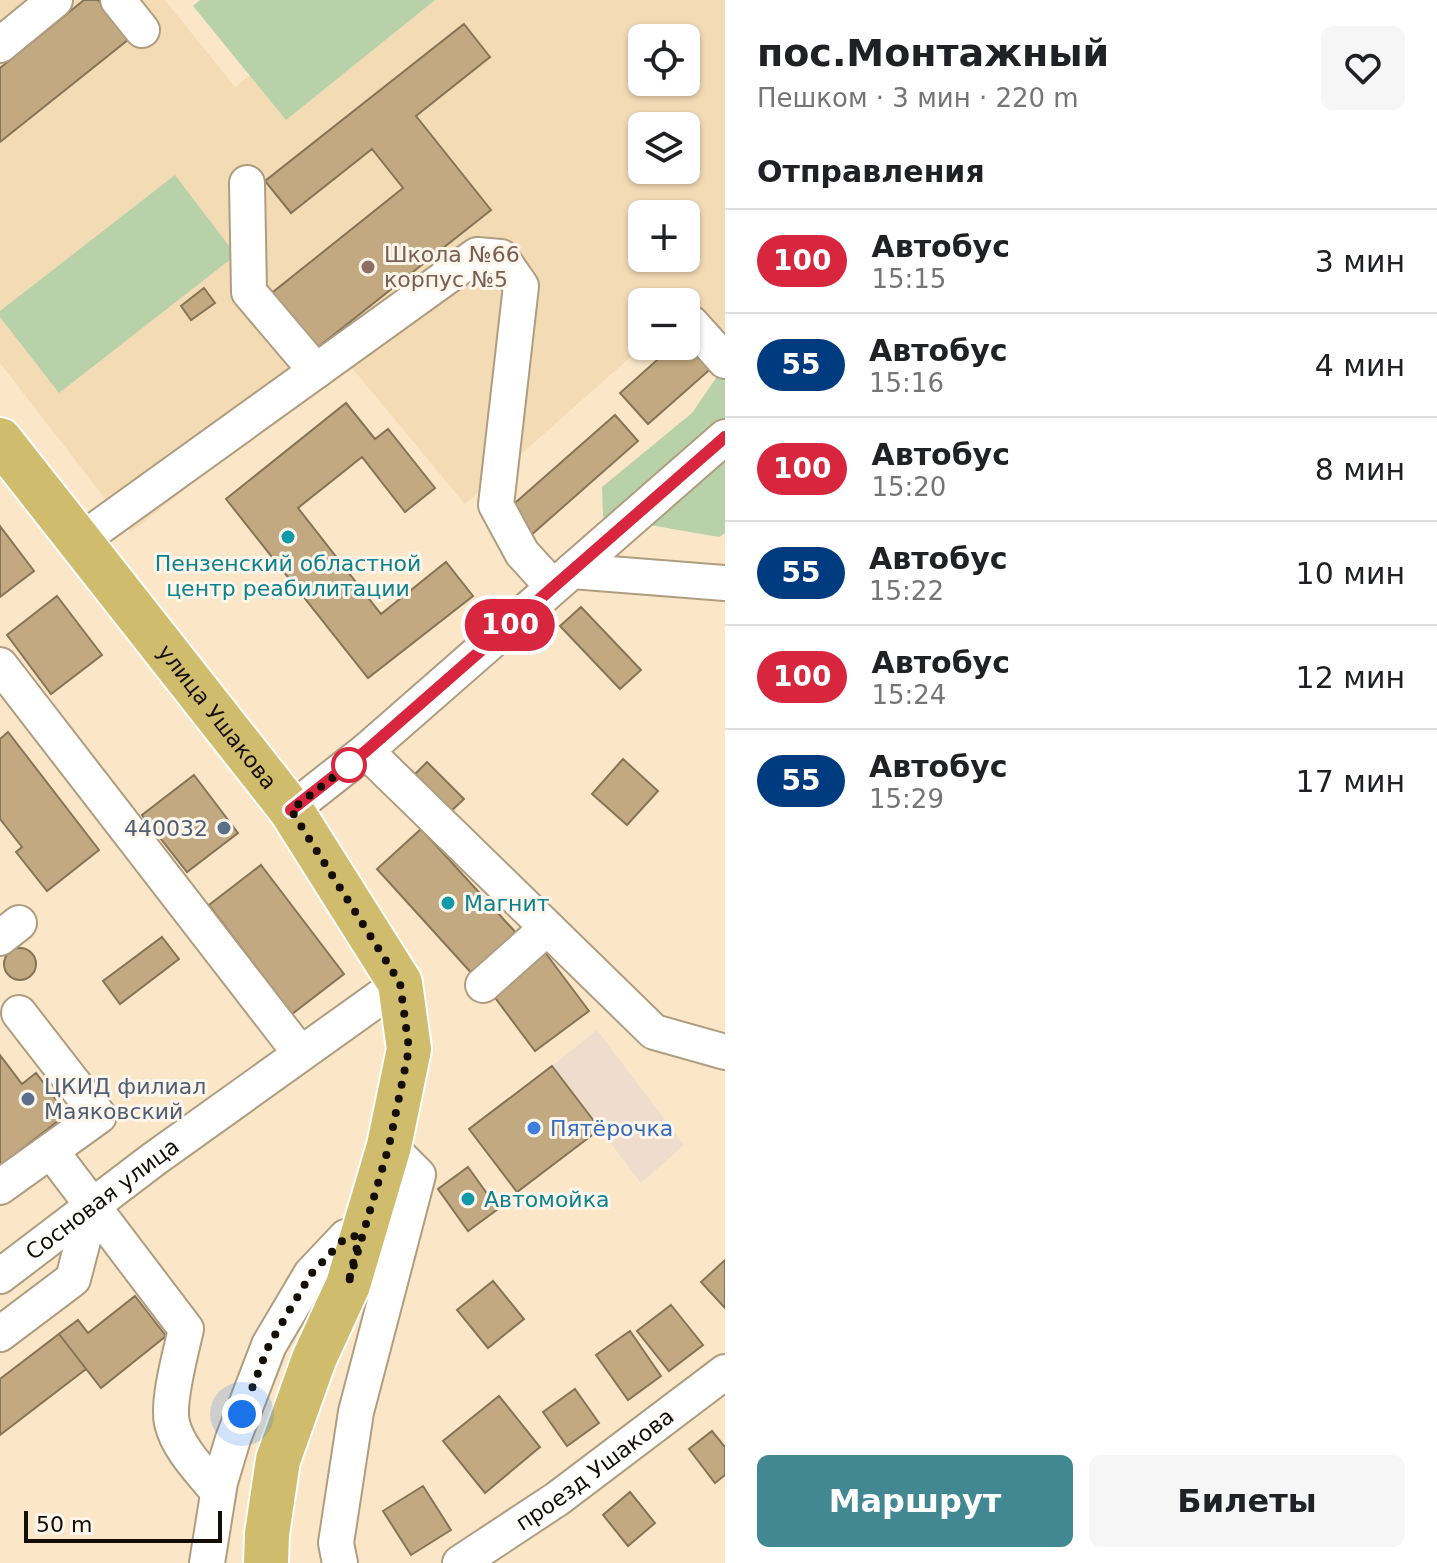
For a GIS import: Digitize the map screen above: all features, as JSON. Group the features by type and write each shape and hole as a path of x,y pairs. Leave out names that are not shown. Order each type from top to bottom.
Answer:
{"main road":[{"name":"улица Ушакова","path":"0,440 291,810 400,983 409,1049 389,1146 348,1285 314,1359 278,1460 266,1563"}],"street":[{"path":"0,45 55,0"},
{"path":"118,0 142,30"},
{"path":"247,183 249,292 316,371"},
{"path":"80,541 477,255 501,257 521,286 496,505 522,553 562,579 725,583"},
{"path":"700,333 725,361"},
{"path":"291,810 366,751 725,437"},
{"path":"0,665 300,1053"},
{"path":"366,751 654,1032 725,1052"},
{"path":"483,985 547,928"},
{"name":"Сосновая улица","path":"3,1268 400,983"},
{"path":"0,1187 99,1116 19,1013"},
{"path":"340,1563 336,1543 356,1412 418,1175 389,1146"},
{"path":"51,1151 186,1329 175,1382 172,1423 188,1454 218,1492"},
{"path":"0,1334 73,1279 92,1206"},
{"path":"207,1563 218,1492 233,1439 269,1345 311,1274 346,1237 356,1236 357,1247 348,1285"},
{"path":"314,1359 346,1342 357,1353 356,1412"},
{"name":"проезд Ушакова","path":"460,1563 557,1499 725,1372"}],"shaded area":[{"name":"Школа №66 корпус №5","path":"0,0 165,0 235,87 350,0 725,0 725,346 700,315 700,288 628,288 628,359 465,504 347,362 131,532 0,363"},
{"path":"597,1030 684,1145 641,1183 552,1066"}],"green space":[{"path":"200,0 435,0 286,120 193,6"},
{"path":"175,175 236,255 59,393 0,317 0,311"},
{"path":"725,365 725,533 719,537 603,517 602,487 692,413"}],"building":[{"path":"84,0 98,0 129,39 0,142 0,68"},
{"name":"Школа №66 корпус №5","path":"464,24 490,57 416,116 491,210 312,352 268,296 403,188 372,149 291,213 265,181"},
{"path":"204,288 215,303 191,320 181,306"},
{"path":"700,349 715,365 648,424 620,393 657,360 700,360"},
{"name":"Пензенский областной центр реабилитации","path":"346,403 375,439 388,429 435,488 405,512 362,457 298,508 381,614 446,562 473,596 368,678 226,499"},
{"path":"615,415 638,441 530,536 507,510"},
{"path":"0,526 34,571 0,597"},
{"path":"57,596 102,655 51,694 7,635"},
{"path":"581,607 641,670 620,689 560,626"},
{"path":"8,732 99,850 47,891 16,852 22,847 0,819 0,739"},
{"path":"623,759 658,791 627,825 592,794"},
{"path":"427,762 464,799 448,814 412,777"},
{"path":"194,775 238,833 187,872 142,815"},
{"name":"Магнит","path":"421,829 519,936 475,977 377,869"},
{"path":"261,865 344,974 292,1014 209,905"},
{"path":"162,937 179,959 120,1004 103,981"},
{"path":"20,948 31,953 36,964 31,975 20,980 9,975 4,964 9,953"},
{"path":"544,951 589,1011 535,1051 490,991"},
{"name":"ЦКИД филиал Маяковский","path":"0,1055 22,1084 36,1073 67,1114 0,1166"},
{"path":"552,1066 600,1129 517,1192 469,1129"},
{"name":"Автомойка","path":"468,1167 498,1209 468,1231 438,1189"},
{"path":"725,1260 725,1308 701,1282"},
{"path":"493,1281 524,1319 488,1348 457,1310"},
{"path":"135,1296 166,1336 101,1388 59,1334 78,1320 88,1333"},
{"path":"671,1305 703,1345 669,1371 637,1331"},
{"path":"630,1331 661,1376 628,1400 596,1355"},
{"path":"59,1334 86,1369 0,1435 0,1379"},
{"path":"575,1389 599,1423 567,1446 543,1412"},
{"path":"499,1396 540,1447 485,1493 443,1441"},
{"path":"712,1431 725,1447 725,1475 715,1483 689,1449"},
{"path":"423,1486 451,1530 411,1555 383,1511"},
{"path":"630,1492 655,1523 628,1546 603,1515"}],"bus line":[{"name":"100","path":"291,810 366,751 725,437"}],"place":[{"name":"Школа №66 корпус №5","path":"368,267"},
{"name":"Пензенский областной центр реабилитации","path":"288,537"},
{"name":"440032","path":"224,828"},
{"name":"Магнит","path":"448,903"},
{"name":"ЦКИД филиал Маяковский","path":"28,1099"},
{"name":"Пятёрочка","path":"534,1128"},
{"name":"Автомойка","path":"468,1199"}],"route":[{"path":"242,1414 269,1345 311,1274 346,1237 356,1236 357,1247 348,1285 389,1146 409,1049 400,983 291,810 349,765"}]}
